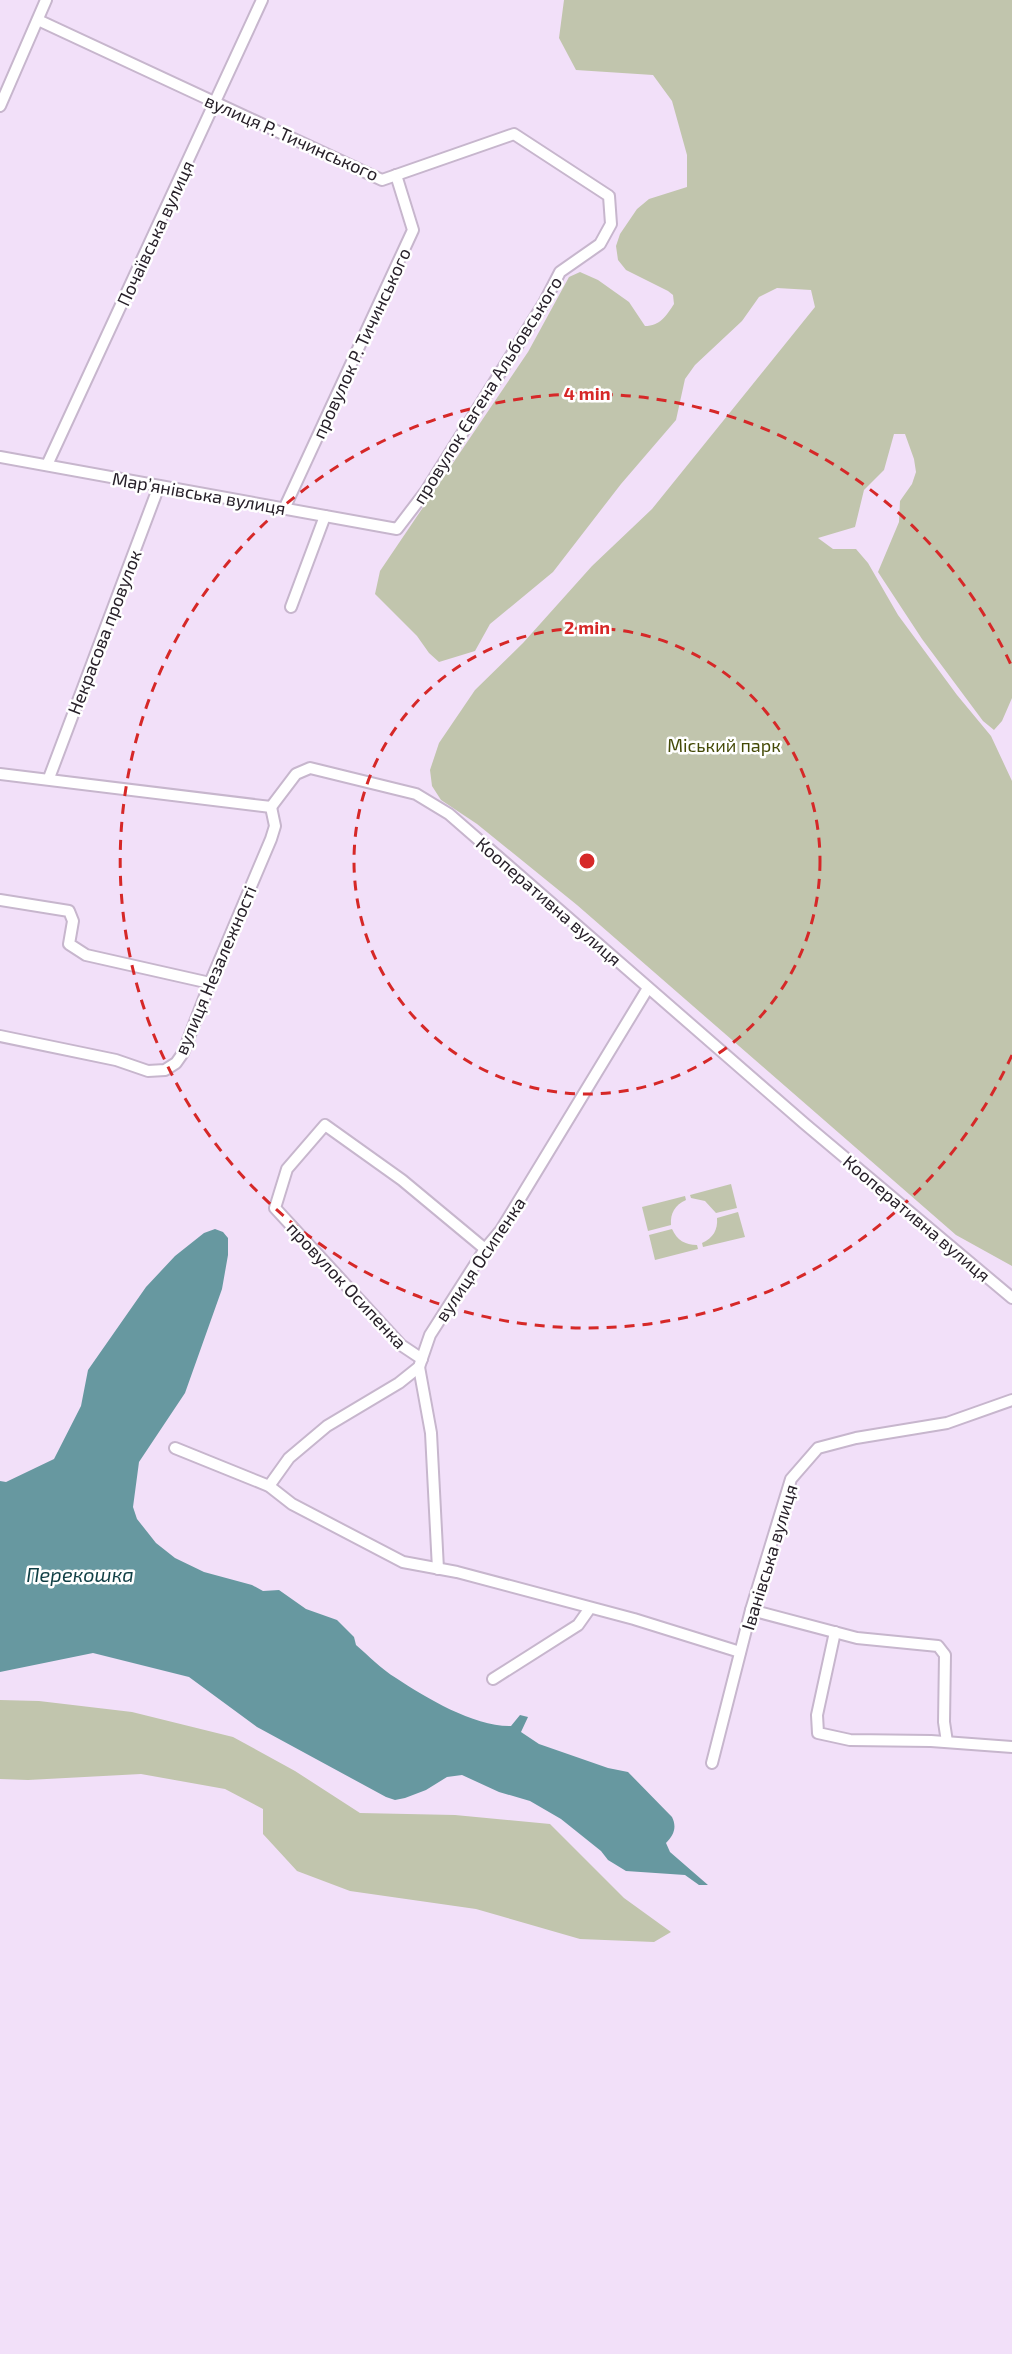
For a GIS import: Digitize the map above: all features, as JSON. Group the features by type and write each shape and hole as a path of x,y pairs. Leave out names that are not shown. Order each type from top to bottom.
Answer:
{"street":[{"path":"0,106 46,0"},
{"name":"Почаївська вулиця","path":"47,465 262,0"},
{"name":"вулиця Р. Тичинського","path":"38,20 382,180 514,134 609,196"},
{"name":"провулок Р. Тичинського","path":"284,509 413,230 396,175"},
{"name":"провулок Євгена Альбовського","path":"397,529 426,491 544,303 560,272 600,244 611,224 609,196"},
{"name":"Мар’янівська вулиця","path":"0,457 397,529"},
{"name":"Некрасова провулок","path":"49,778 159,486"},
{"path":"291,607 326,516"},
{"name":"Кооперативна вулиця","path":"271,807 296,774 310,768 416,794 449,814 805,1124 1012,1298"},
{"path":"0,774 49,778 271,807"},
{"name":"вулиця Незалежності","path":"0,1036 116,1060 148,1071 165,1070 176,1062 183,1053 271,839 274,826 271,807"},
{"path":"0,900 69,911 73,921 69,944 86,955 210,983"},
{"name":"вулиця Осипенка","path":"421,1363 430,1335 485,1249 514,1210 648,988"},
{"name":"провулок Осипенка","path":"421,1363 401,1345 275,1208 287,1168 325,1125 402,1180 485,1249"},
{"path":"269,1486 289,1458 327,1426 399,1383 421,1363"},
{"path":"421,1363 431,1433 438,1569"},
{"name":"Іванівська вулиця","path":"712,1763 751,1610 791,1479 818,1448 856,1438 947,1423 1012,1400"},
{"path":"174,1448 269,1486 292,1504 403,1562 590,1608 740,1652"},
{"path":"493,1679 578,1625 590,1608"},
{"path":"751,1610 857,1638 938,1646 945,1655 944,1722 947,1742"},
{"path":"835,1632 817,1715 818,1733 850,1740 947,1742 1012,1747"}],"green space":[{"name":"Міський парк","path":"564,0 1012,0 1012,698 1002,721 994,730 983,721 922,639 878,572 899,522 900,501 912,484 916,472 905,434 894,434 884,470 864,490 855,527 818,538 833,549 856,549 868,563 898,615 957,695 991,736 1012,781 1012,1266 956,1235 577,905 477,824 441,800 432,786 430,770 439,743 475,690 523,643 592,566 652,509 815,307 811,290 777,288 759,297 742,321 695,365 685,379 676,420 621,484 553,572 490,624 475,651 439,662 375,594 380,571 528,352 569,277 580,272 598,280 629,302 645,326 659,322 674,304 673,295 668,291 626,270 618,260 616,246 620,234 637,209 649,199 687,187 687,155 672,101 653,75 576,70 559,38"},
{"path":"731,1184 737,1208 716,1213 705,1201 691,1198 690,1195"},
{"path":"685,1196 686,1200 679,1204 672,1213 671,1225 648,1231 642,1207"},
{"path":"738,1212 745,1237 703,1247 702,1243 709,1239 716,1230 717,1218"},
{"path":"672,1229 679,1239 685,1243 697,1245 698,1249 655,1260 649,1235"},
{"path":"0,1700 39,1701 132,1712 233,1737 295,1771 360,1813 455,1815 550,1824 624,1898 671,1932 654,1942 580,1939 476,1909 350,1891 297,1871 263,1834 263,1809 225,1789 141,1774 28,1780 0,1779"}],"water":[{"name":"Перекошка","path":"215,1229 223,1232 228,1238 228,1255 222,1289 185,1393 139,1462 133,1507 137,1519 156,1543 175,1558 204,1572 252,1585 263,1591 279,1590 306,1609 337,1620 354,1637 356,1645 380,1667 451,1710 497,1725 511,1726 520,1715 528,1717 521,1732 539,1744 608,1768 628,1772 672,1817 674,1831 666,1843 670,1852 708,1885 699,1885 685,1875 626,1871 608,1860 601,1851 561,1819 530,1801 499,1792 462,1775 447,1777 426,1790 405,1798 395,1800 386,1797 257,1727 189,1677 93,1653 0,1672 0,1481 6,1482 54,1459 81,1406 88,1370 146,1287 175,1256 204,1233"}]}
